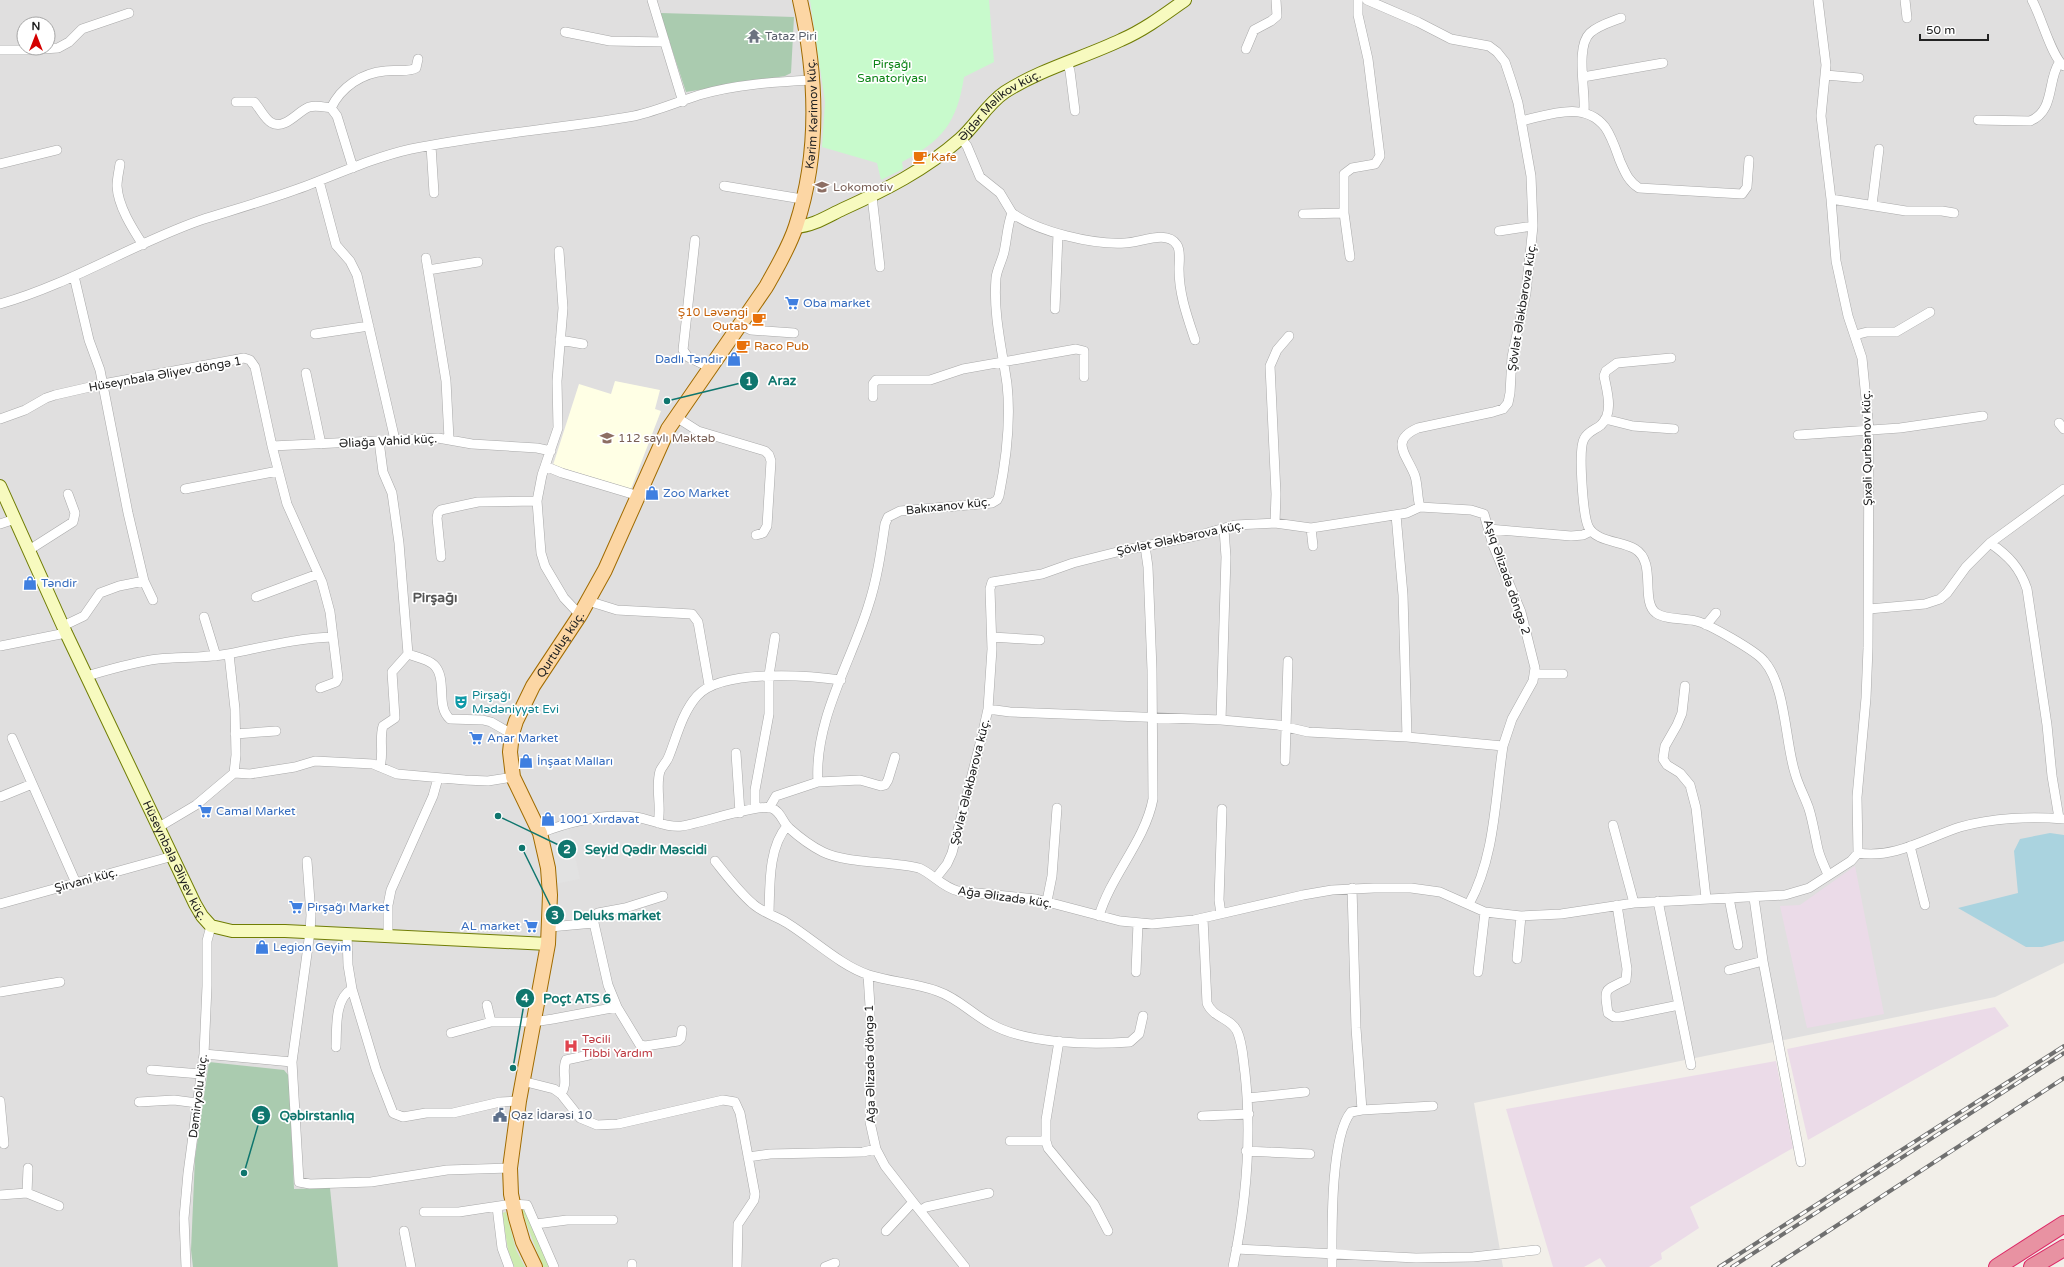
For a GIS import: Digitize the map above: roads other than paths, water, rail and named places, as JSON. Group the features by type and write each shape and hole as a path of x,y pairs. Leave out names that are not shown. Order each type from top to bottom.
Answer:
{"highway":[{"path":"1997,1267 2064,1224"},
{"path":"2032,1267 2064,1248"}],"main road":[{"name":"Kərim Kərimov küç.","path":"796,227 814,130 813,80 810,47 800,0"},
{"name":"Qurtuluş küç.","path":"535,1267 523,1242 512,1204 510,1168 522,1081 548,944 550,927 550,895 548,868 540,833 514,777 510,752 512,734 516,721 533,686 580,615 605,570 663,440 676,417 711,368 777,268 796,227"}],"street":[{"path":"652,0 683,102"},
{"path":"1246,49 1254,30 1272,21 1277,16 1276,0"},
{"path":"1350,257 1344,213 1344,174 1352,168 1375,164 1380,156 1368,59 1358,15 1358,0"},
{"name":"Şövlət Ələkbərova küç.","path":"936,878 947,864 952,853 988,709 992,637 990,589 992,582 1042,574 1073,563 1250,523 1275,523 1311,528 1396,515 1423,508 1414,474 1403,455 1402,447 1404,437 1418,428 1493,412 1503,409 1508,403 1514,345 1526,293 1533,226 1533,191 1521,121 1512,83 1504,62 1497,52 1489,46 1451,39 1418,22 1367,0"},
{"name":"Şıxəli Qurbanov küç.","path":"1818,0 1825,52 1826,75 1821,116 1831,199 1837,268 1841,290 1863,365 1869,430 1869,610 1866,698 1857,797 1858,853"},
{"path":"1905,0 1907,18"},
{"path":"1978,120 2030,121 2037,118 2047,105 2052,88 2055,68 2061,64 2032,0"},
{"name":"Əjdər Məlikov küç.","path":"796,227 810,224 872,196 928,164 961,138 999,96 1021,83 1067,62 1133,35 1178,2"},
{"path":"0,50 58,48 68,42 82,29 129,14"},
{"path":"1584,112 1583,49 1587,37 1598,27 1622,18"},
{"path":"565,32 610,41 666,42"},
{"path":"331,108 336,98 352,82 385,70 412,71 416,68 418,59"},
{"path":"1067,62 1070,70 1075,111"},
{"path":"1583,77 1663,63"},
{"path":"1826,75 1859,78"},
{"path":"0,304 26,296 74,276 158,236 396,153 431,146 634,116 657,111 709,93 756,84 813,80"},
{"path":"236,102 254,102 271,123 277,125 284,123 308,108 315,106 331,108 337,116 353,168"},
{"path":"1521,121 1568,111 1584,112 1595,118 1604,127 1628,178 1639,188 1742,194 1748,187 1748,160"},
{"path":"961,138 969,151 980,177 1000,193 1012,213 1058,234 1124,244 1155,237 1170,239 1177,244 1179,249 1179,282 1181,296 1195,340"},
{"path":"431,146 434,193"},
{"path":"1872,205 1879,148"},
{"path":"0,164 57,150"},
{"path":"120,164 117,185 119,197 133,229 143,244"},
{"path":"319,181 336,245 350,261 357,275 395,440"},
{"path":"724,186 802,199"},
{"path":"872,196 880,267"},
{"path":"1831,199 1906,211 1942,211 1954,213"},
{"name":"Bakıxanov küç.","path":"818,782 819,748 841,680 868,608 878,573 885,524 888,517 900,511 992,503 997,500 999,496 1005,458 1008,417 1007,385 995,293 996,276 1004,253 1008,222 1012,213"},
{"path":"1303,214 1344,213"},
{"path":"1499,231 1533,226"},
{"path":"1055,309 1058,234"},
{"path":"695,240 682,350 688,357 711,368"},
{"path":"558,251 563,308 557,381 558,428 545,466 537,501 541,553 545,566 564,598 580,615"},
{"path":"426,258 446,381 449,439"},
{"path":"428,270 478,262"},
{"path":"74,276 89,340 103,384 128,513 144,581 152,600"},
{"path":"1855,335 1867,332 1896,332 1930,312"},
{"path":"740,325 751,330 794,333"},
{"path":"315,334 369,326"},
{"path":"1275,523 1276,494 1270,366 1277,350 1289,336"},
{"path":"560,340 583,344"},
{"path":"873,397 873,384 876,380 930,380 963,369 1003,361 1081,349 1085,355 1084,377"},
{"path":"1591,531 1586,514 1582,447 1583,440 1588,434 1602,424 1605,419 1609,403 1604,376 1606,371 1617,363 1671,358"},
{"name":"Hüseynbala Əliyev döngə 1","path":"0,419 25,410 46,398 103,384 229,360 250,360 256,367 278,471 293,520 318,574 330,612 338,678 336,682 320,688"},
{"path":"306,373 321,444"},
{"path":"1798,435 1900,428 1984,416"},
{"path":"676,417 698,431 765,451 769,455 771,461 768,526 763,533 756,535"},
{"path":"1605,419 1633,426 1674,429"},
{"name":"Əliağa Vahid küç.","path":"272,446 428,438 449,439 472,444 537,448 551,451"},
{"path":"379,441 383,472 392,493 399,543 408,654 392,672 395,718 383,726 380,734 383,751 380,767"},
{"path":"545,466 562,473 639,496"},
{"path":"185,489 278,471"},
{"name":"Hüseynbala Əliyev küç.","path":"0,486 65,630 195,904 211,926 232,931 310,932 548,944"},
{"path":"1869,610 1925,604 1940,599 1947,594 1966,567 1990,544 2064,489"},
{"path":"29,550 73,522 75,513 68,494"},
{"path":"441,557 437,518 438,513 441,510 478,502 537,501"},
{"name":"Aşıq Əlizadə döngə 2","path":"1423,508 1481,512 1487,519 1493,544 1524,619 1535,674"},
{"path":"1396,515 1403,595 1407,737"},
{"path":"0,524 15,519"},
{"path":"1221,720 1226,557 1224,528"},
{"path":"1311,528 1313,546"},
{"path":"1489,530 1571,536 1583,535 1591,531 1636,549 1641,555 1647,568 1651,604 1654,611 1660,615 1690,620 1706,625 1748,649 1764,661 1774,677 1779,692 1795,774 1809,810 1818,851 1828,875"},
{"path":"1478,972 1485,912 1521,916 1561,914 1634,903 1706,898 1754,898 1801,891 1851,861 1858,853 1883,854 1975,823 2001,820 2062,819 2052,776 2047,725 2027,589 2022,574 2012,559 1990,544"},
{"path":"1099,916 1108,892 1150,814 1153,799 1153,718 1150,613 1145,546"},
{"path":"256,597 318,574"},
{"path":"0,646 65,630 84,616 100,593 119,586 144,581"},
{"path":"588,601 617,610 692,614 698,622 709,685"},
{"path":"1706,625 1716,613"},
{"path":"204,617 216,656"},
{"path":"87,676 117,667 154,660 216,656 298,639 333,637"},
{"path":"755,808 755,790 769,714 769,675 776,637"},
{"path":"992,637 1040,640"},
{"path":"159,827 196,805 234,772 236,755 235,709 228,654"},
{"path":"408,654 430,662 437,670 443,706 445,713 450,718 483,720 491,722 512,734"},
{"path":"1285,760 1288,661"},
{"path":"1469,904 1481,878 1489,846 1506,732 1533,681 1535,674 1563,674"},
{"path":"658,823 660,809 660,772 669,756 675,737 691,704 709,685 769,675 841,680"},
{"path":"1685,686 1682,713 1677,725 1664,746 1663,758 1667,765 1680,773 1690,785 1696,808 1706,898"},
{"path":"988,709 1010,712 1221,720 1278,725 1308,732 1407,737 1503,746"},
{"path":"235,734 276,731"},
{"path":"12,738 76,883"},
{"path":"736,753 740,813"},
{"path":"540,833 568,824 597,818 632,817 658,823 681,826 740,813 755,808 769,808 776,796 818,782 860,780 881,786 885,785 888,780 895,757"},
{"path":"234,772 250,774 295,767 315,761 361,763 380,767 397,774 438,778 478,781 514,777"},
{"path":"388,936 388,905 391,890 433,796 438,778"},
{"path":"0,798 32,784"},
{"name":"Ağa Əlizadə küç.","path":"769,808 779,813 787,826 814,847 826,853 842,857 908,865 927,871 950,889 958,891 1047,901 1099,916 1138,923 1172,923 1203,918 1303,894 1352,888 1398,888 1426,890 1452,896 1485,912"},
{"path":"1047,901 1052,876 1057,808"},
{"path":"1221,914 1219,900 1222,809"},
{"path":"1613,825 1634,903"},
{"path":"769,913 775,853 781,834 787,826"},
{"path":"1910,846 1926,906"},
{"name":"Şirvani küç.","path":"0,904 173,856"},
{"path":"307,861 311,915 310,932 292,1062 297,1176 299,1182 304,1184 370,1182 448,1170 510,1168"},
{"path":"715,861 744,896 761,910 787,922 846,963 868,975 937,990 956,1000 990,1024 1002,1030 1025,1036 1059,1041 1130,1042 1139,1034 1143,1016"},
{"path":"1352,888 1356,1028 1362,1110"},
{"path":"663,896 625,908 598,913 595,916 594,923 608,985 617,1007 640,1044 645,1046 678,1041 681,1038 682,1030"},
{"path":"1729,898 1738,945"},
{"path":"1754,898 1763,961 1801,1162"},
{"path":"1658,901 1691,1065"},
{"path":"1617,905 1627,969 1626,980 1608,989 1605,994 1608,1013 1614,1017 1620,1017 1679,1005"},
{"path":"1517,959 1521,916"},
{"path":"1203,918 1207,1003 1210,1010 1233,1025 1237,1031 1243,1053 1248,1098 1249,1114 1244,1193 1233,1267"},
{"path":"550,927 594,923"},
{"path":"1136,972 1138,923"},
{"name":"Dəmiryolu küç.","path":"186,1267 184,1244 185,1211 204,1054 207,986 206,948 211,926"},
{"path":"347,935 348,965 352,990 376,1069 393,1113 398,1116 426,1113 453,1113 500,1102 519,1101"},
{"path":"1729,970 1763,961"},
{"name":"Ağa Əlizadə döngə 1","path":"868,975 870,1006 870,1122 876,1149 886,1166 913,1202 921,1210 965,1267"},
{"path":"0,992 60,982"},
{"path":"336,1047 341,1001 346,993 352,990"},
{"path":"487,1005 490,1022"},
{"path":"451,1032 490,1022 533,1022 617,1007"},
{"path":"1059,1041 1046,1120 1046,1141 1048,1148 1094,1204 1108,1231"},
{"path":"204,1054 292,1062"},
{"path":"561,1094 566,1083 566,1060 589,1056"},
{"path":"151,1070 201,1074"},
{"path":"522,1081 554,1089 561,1094 580,1118 597,1125 607,1125 730,1100 735,1102 740,1112 755,1194 754,1200 738,1224 737,1267"},
{"path":"1248,1098 1305,1092"},
{"path":"139,1102 174,1100 197,1103"},
{"path":"0,1101 4,1144"},
{"path":"1332,1267 1334,1180 1336,1162 1346,1118 1351,1112 1362,1110 1433,1106"},
{"path":"1202,1116 1249,1114"},
{"path":"1010,1141 1046,1141"},
{"path":"748,1157 786,1153 863,1152 876,1149"},
{"path":"1246,1151 1310,1154"},
{"path":"27,1192 28,1168"},
{"path":"0,1195 27,1192 60,1206"},
{"path":"921,1210 926,1207 989,1193"},
{"path":"886,1231 913,1202"},
{"path":"424,1212 459,1212 512,1204 527,1205 536,1224 548,1257 554,1267"},
{"path":"497,1206 502,1248 508,1267"},
{"path":"536,1224 567,1220 613,1220"},
{"path":"404,1231 411,1267"},
{"path":"1236,1249 1416,1258 1473,1257 1536,1250"},
{"path":"825,1267 835,1262"}],"water":[{"path":"2050,833 2064,835 2064,941 2042,947 2026,947 1958,908 2018,893 2014,851 2020,839"}],"railway":[{"path":"1719,1267 2064,1046"},
{"path":"1732,1267 2064,1053"},
{"path":"1773,1267 2064,1078"}],"place":[{"name":"Tataz Piri","path":"754,36"},
{"name":"Kafe","path":"920,157"},
{"name":"Lokomotiv","path":"822,187"},
{"name":"Oba market","path":"792,303"},
{"name":"Ş10 Ləvəngi Qutab","path":"759,319"},
{"name":"Raco Pub","path":"743,346"},
{"name":"Dadlı Təndir","path":"734,359"},
{"name":"Araz","path":"667,401"},
{"name":"112 saylı Məktəb","path":"607,438"},
{"name":"Zoo Market","path":"652,493"},
{"name":"Təndir","path":"30,583"},
{"name":"Pirşağı Mədəniyyət Evi","path":"461,702"},
{"name":"Anar Market","path":"476,738"},
{"name":"İnşaat Malları","path":"526,761"},
{"name":"Camal Market","path":"205,811"},
{"name":"Seyid Qədir Məscidi","path":"498,816"},
{"name":"1001 Xırdavat","path":"548,819"},
{"name":"Deluks market","path":"522,848"},
{"name":"Pirşağı Market","path":"296,907"},
{"name":"AL market","path":"531,926"},
{"name":"Legion Geyim","path":"262,947"},
{"name":"Təcili Tibbi Yardım","path":"571,1046"},
{"name":"Poçt ATS 6","path":"513,1068"},
{"name":"Qaz İdarəsi 10","path":"500,1115"},
{"name":"Qəbirstanlıq","path":"244,1173"}],"district":[{"name":"Pirşağı","path":"435,597"}],"park label":[{"name":"Pirşağı Sanatoriyası","path":"892,71"}]}
